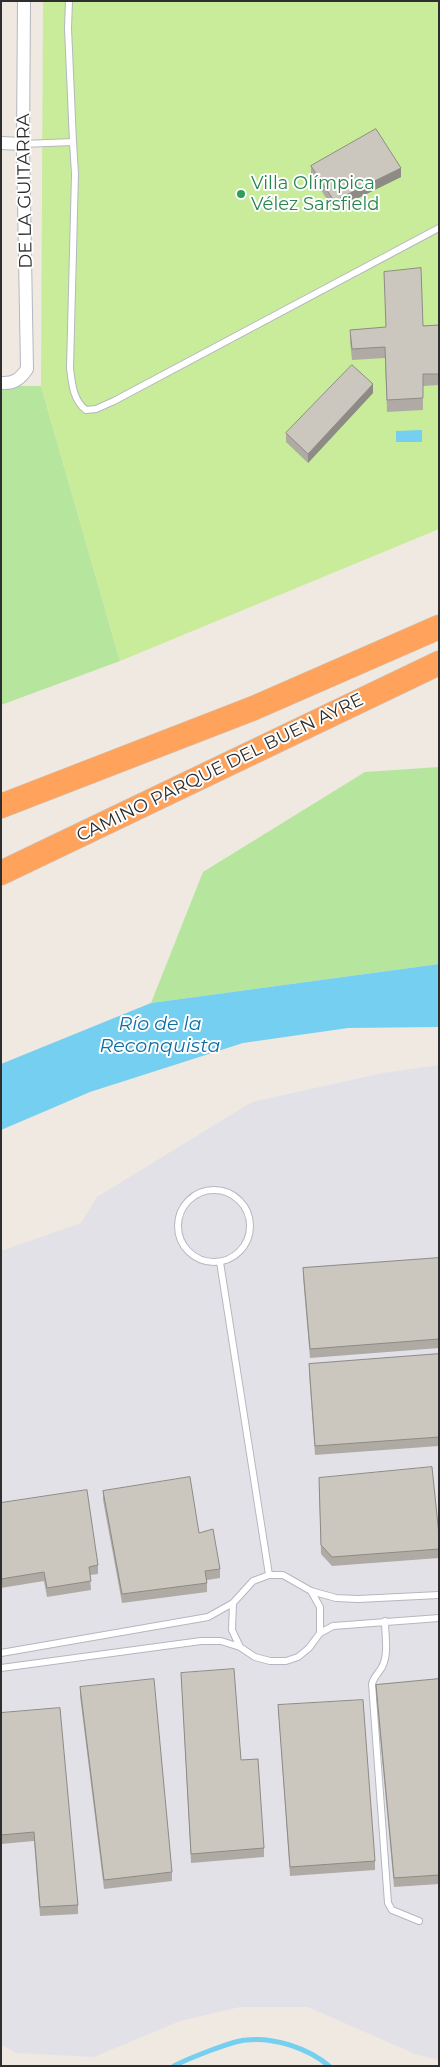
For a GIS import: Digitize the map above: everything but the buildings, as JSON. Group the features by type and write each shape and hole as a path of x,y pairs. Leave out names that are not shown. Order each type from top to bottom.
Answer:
{"highway":[{"name":"CAMINO PARQUE DEL BUEN AYRE","path":"1,806 254,708 439,627"},
{"name":"CAMINO PARQUE DEL BUEN AYRE","path":"1,874 439,663"}],"street":[{"name":"DE LA GUITARRA","path":"1,383 11,384 20,378 27,368 23,144 24,1"},
{"path":"1,143 23,144"}],"lane":[{"path":"69,1 68,28 75,174 70,368 72,387 78,404 86,410 96,409 114,401 439,228"},
{"path":"23,144 73,142"},
{"path":"209,1190 221,1190 233,1195 242,1203 248,1214 250,1227 248,1239 241,1250 232,1258 220,1262 208,1262 197,1258 182,1242 178,1231 178,1220 185,1204 198,1193 209,1190"},
{"path":"220,1262 269,1575"},
{"path":"1,1653 208,1617 233,1603 253,1581 269,1575 282,1575 311,1591 336,1598 358,1599 439,1595"},
{"path":"311,1591 320,1607 320,1632"},
{"path":"233,1603 232,1630 240,1648"},
{"path":"1,1668 200,1641 221,1641 240,1648 255,1657 270,1661 286,1661 298,1657 320,1632 333,1626 439,1618"},
{"path":"385,1622 386,1655 372,1684 388,1903 392,1910 419,1922"}],"shaded area":[{"path":"439,1065 439,2060 415,2054 308,2007 240,2007 180,2021 94,2057 17,2053 1,2045 1,1251 81,1223 97,1197 252,1102 383,1073"}],"green space":[{"name":"Villa Olímpica Vélez Sarsfield","path":"43,1 439,1 439,529 120,661 41,386"},
{"path":"1,386 41,386 120,661 1,705"},
{"path":"439,767 439,964 151,1003 203,872 365,772"}],"water":[{"path":"422,430 422,442 396,442 396,431"},
{"name":"Río de la Reconquista","path":"439,964 439,1027 348,1028 243,1043 90,1092 1,1130 1,1064 151,1003"}],"waterway":[{"path":"174,2066 199,2055 246,2040 268,2040 290,2045 311,2054 329,2066"}],"place":[{"name":"Villa Olímpica Vélez Sarsfield","path":"241,194"}]}
